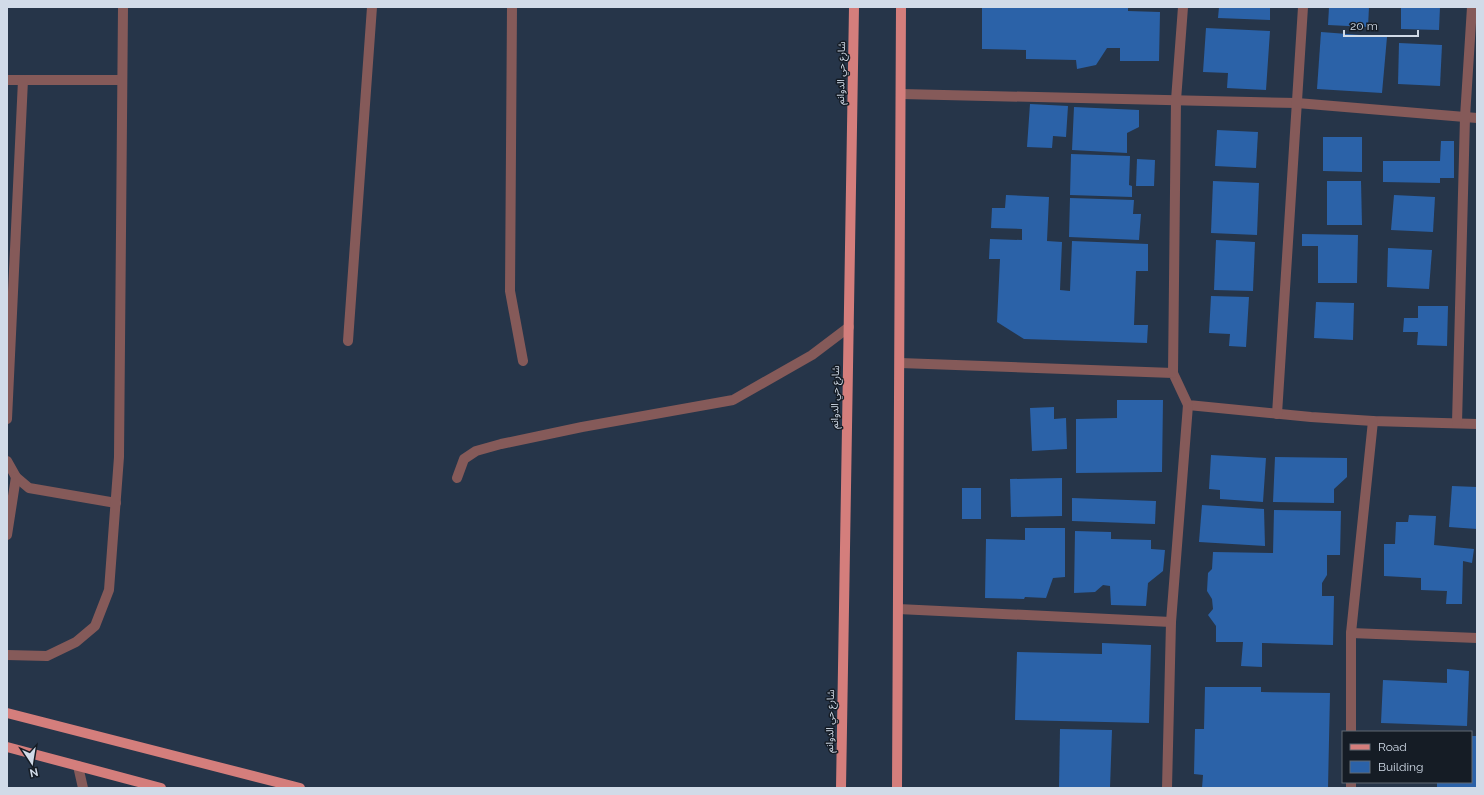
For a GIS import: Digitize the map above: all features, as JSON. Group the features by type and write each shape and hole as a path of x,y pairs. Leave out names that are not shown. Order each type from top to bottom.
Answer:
{"main road":[{"name":"شارع حي الدوانم","path":"841,788 854,7"},
{"path":"898,788 901,7"},
{"path":"7,713 300,788"},
{"path":"7,747 161,788"}],"street":[{"path":"7,654 47,656 76,642 95,626 109,590 119,457 123,7"},
{"path":"348,341 372,7"},
{"path":"512,7 510,291 523,361"},
{"path":"1167,788 1171,622 1188,405 1173,373 1176,100 1183,7"},
{"path":"1277,414 1302,7"},
{"path":"1457,423 1465,118 1472,7"},
{"path":"7,80 122,80"},
{"path":"7,419 8,370 23,80"},
{"path":"901,94 1297,104 1477,118"},
{"path":"457,478 464,459 476,451 501,444 582,427 733,400 812,355 849,327"},
{"path":"900,363 1173,373"},
{"path":"1188,405 1277,414 1373,421 1477,424"},
{"path":"1351,731 1351,633 1373,421"},
{"path":"7,461 16,477 30,488 116,503"},
{"path":"7,534 16,477"},
{"path":"898,609 1171,622"},
{"path":"1351,633 1477,638"},
{"path":"78,766 83,788"}],"building":[{"path":"982,7 1128,7 1128,11 1160,12 1159,61 1120,61 1120,48 1107,48 1096,65 1077,69 1076,60 1026,59 1026,50 982,49"},
{"path":"1219,7 1270,7 1270,20 1218,18"},
{"path":"1329,7 1369,7 1368,27 1328,25"},
{"path":"1401,7 1440,7 1439,30 1401,29"},
{"path":"1206,28 1270,31 1266,90 1227,88 1228,73 1203,72"},
{"path":"1321,32 1387,37 1382,93 1317,89"},
{"path":"1399,43 1442,45 1440,86 1398,84"},
{"path":"1030,104 1068,106 1066,137 1053,136 1052,148 1027,147"},
{"path":"1074,107 1139,110 1139,127 1127,133 1127,153 1072,150"},
{"path":"1217,130 1258,132 1256,168 1215,166"},
{"path":"1323,137 1362,137 1362,172 1323,171"},
{"path":"1441,141 1454,141 1454,178 1440,178 1440,183 1383,182 1383,161 1440,161"},
{"path":"1071,154 1130,156 1129,185 1132,186 1132,197 1070,195"},
{"path":"1137,159 1155,160 1154,186 1136,186"},
{"path":"1213,181 1259,183 1257,235 1211,233"},
{"path":"1327,181 1361,181 1362,225 1327,225"},
{"path":"1006,195 1049,197 1047,241 1062,242 1060,290 1070,291 1072,241 1148,244 1148,271 1136,271 1134,325 1148,325 1147,343 1024,339 997,322 1000,259 989,259 990,239 1022,240 1022,229 991,228 992,208 1005,208"},
{"path":"1394,195 1435,197 1433,232 1391,230"},
{"path":"1070,198 1134,200 1133,214 1141,214 1139,240 1069,237"},
{"path":"1302,234 1358,235 1357,283 1318,283 1318,246 1302,246"},
{"path":"1216,240 1255,242 1253,291 1214,290"},
{"path":"1388,248 1432,250 1429,289 1387,287"},
{"path":"1211,296 1249,297 1246,347 1229,346 1230,334 1209,333"},
{"path":"1316,302 1354,303 1353,340 1314,338"},
{"path":"1418,306 1448,306 1447,346 1417,345 1418,332 1403,332 1404,318 1418,318"},
{"path":"1117,400 1163,400 1162,472 1076,473 1076,419 1117,418"},
{"path":"1054,407 1054,419 1066,418 1067,449 1032,451 1030,408"},
{"path":"1211,455 1266,458 1263,502 1220,499 1220,490 1209,489"},
{"path":"1275,457 1347,458 1347,477 1334,489 1334,503 1273,502"},
{"path":"1062,478 1062,516 1011,517 1010,479"},
{"path":"1452,486 1477,487 1477,529 1449,527"},
{"path":"962,488 981,488 981,519 962,519"},
{"path":"1072,498 1156,501 1155,524 1072,521"},
{"path":"1202,505 1264,509 1265,546 1199,542"},
{"path":"1274,510 1341,511 1340,555 1327,555 1327,575 1322,583 1322,596 1334,596 1333,645 1262,643 1262,667 1241,666 1243,642 1216,642 1216,626 1208,615 1213,609 1212,599 1207,591 1208,573 1212,569 1213,552 1273,553"},
{"path":"1409,515 1436,516 1434,545 1474,549 1472,563 1463,561 1462,604 1446,604 1447,591 1421,590 1421,578 1384,576 1384,544 1395,544 1396,522 1408,522"},
{"path":"1025,528 1065,528 1065,577 1053,578 1046,598 985,598 986,539 1025,540"},
{"path":"1075,531 1111,532 1111,539 1151,540 1151,549 1165,550 1163,571 1148,583 1146,606 1111,605 1110,586 1103,585 1095,592 1074,593"},
{"path":"1102,643 1151,645 1149,723 1015,720 1017,652 1102,654"},
{"path":"1447,669 1469,671 1467,726 1381,723 1383,680 1447,683"},
{"path":"1205,687 1261,687 1261,692 1330,693 1328,788 1202,788 1203,775 1194,774 1195,729 1204,729"},
{"path":"1060,729 1112,730 1110,788 1059,788"},
{"path":"1472,736 1477,736 1477,788 1437,788 1437,783 1472,783"}]}
